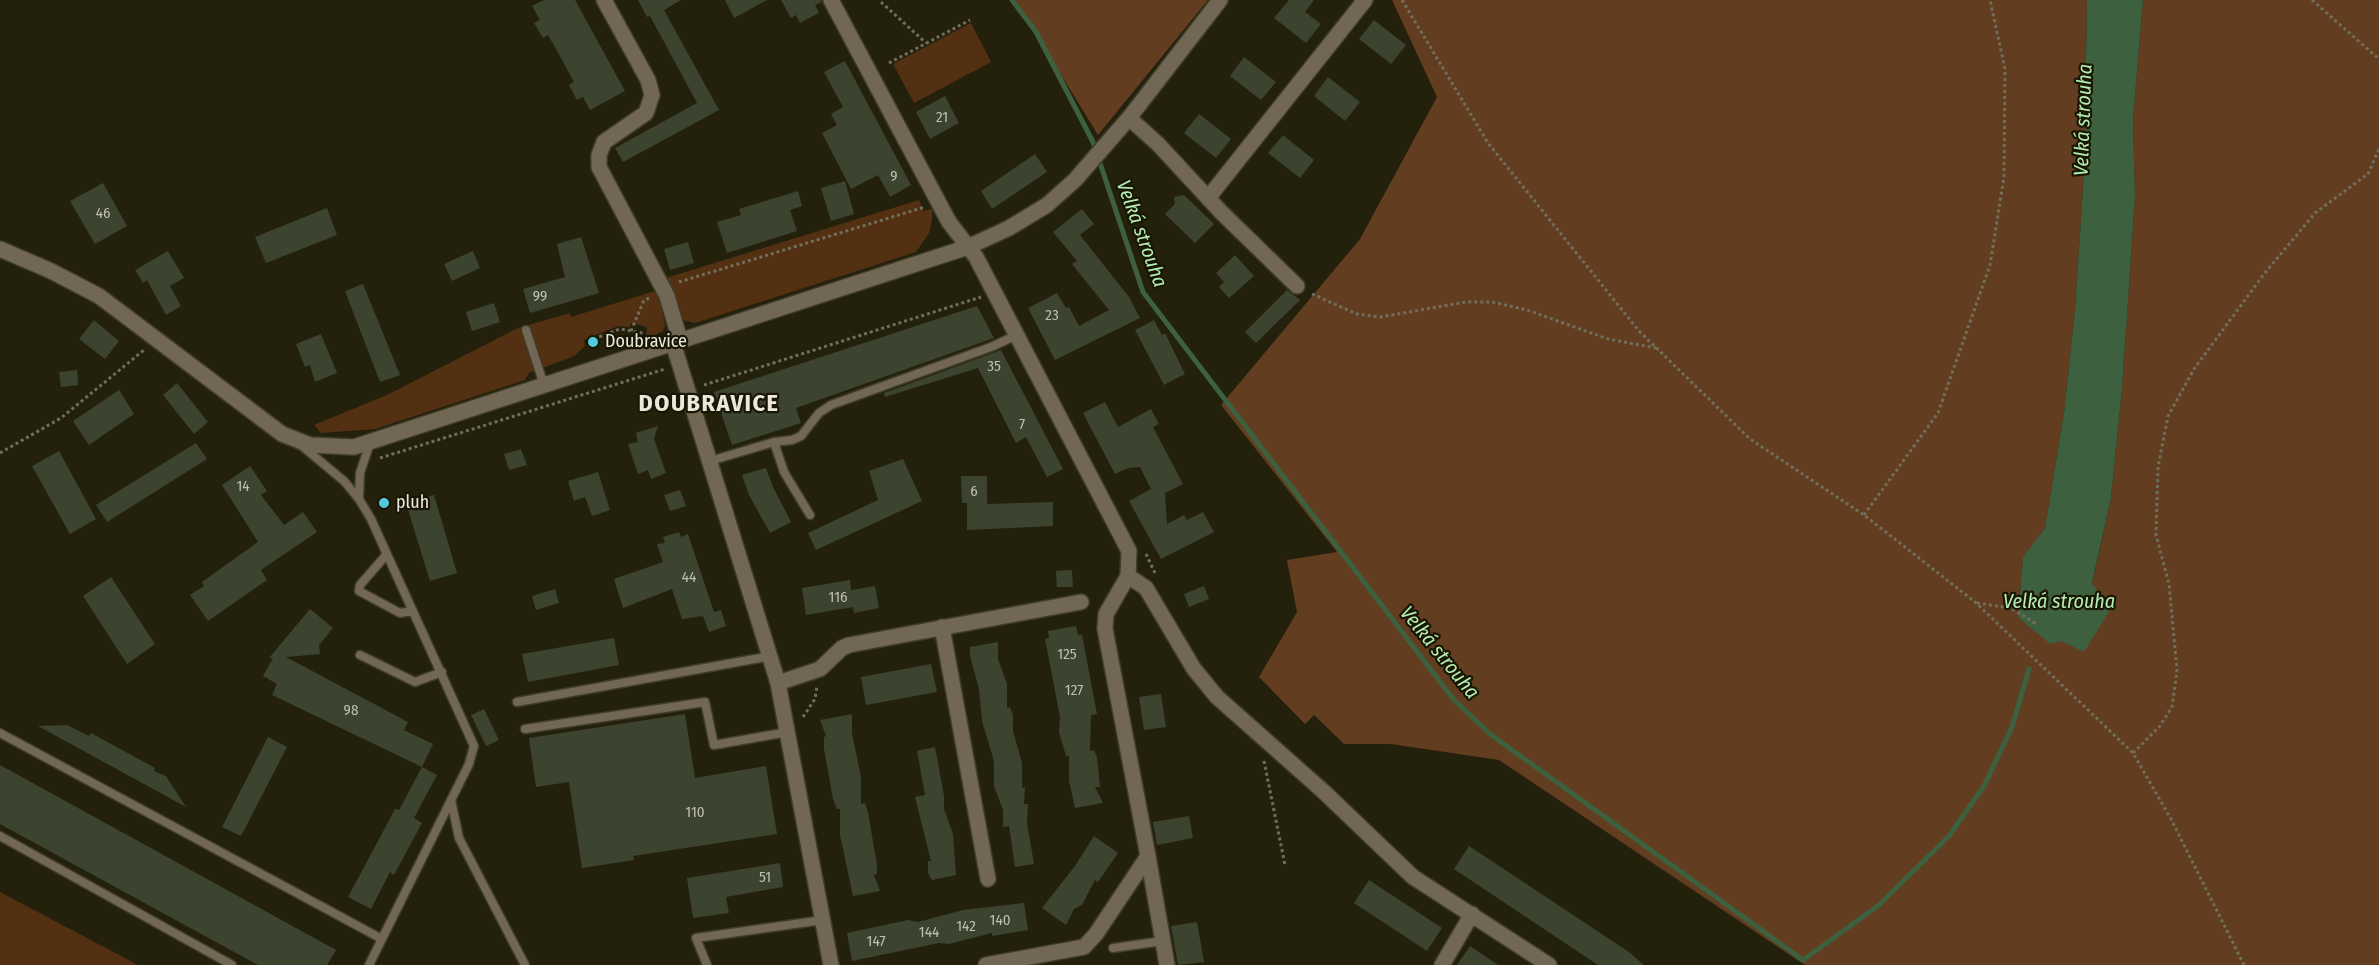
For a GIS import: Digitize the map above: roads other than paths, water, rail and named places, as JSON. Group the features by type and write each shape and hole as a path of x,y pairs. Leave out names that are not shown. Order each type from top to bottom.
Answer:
{"street":[{"path":"604,0 648,80 652,95 646,113 604,142 599,155 599,167 663,287 680,364 771,656 789,732 831,965"},
{"path":"831,0 949,222 968,247 995,293 1124,537 1131,559 1128,576 1106,614 1105,629 1167,965"},
{"path":"0,249 85,288 271,427 294,440 337,448 370,443 968,247 1009,228 1039,210 1062,192 1106,146 1220,0"},
{"path":"1208,198 1365,0"},
{"path":"1129,118 1158,144 1208,198 1297,286"},
{"path":"1128,576 1146,588 1181,650 1205,684 1413,877 1549,965"},
{"path":"778,683 816,672 842,648 849,645 1081,603"},
{"path":"942,627 988,879"},
{"path":"986,965 1084,947 1148,856"},
{"path":"1442,965 1472,914"}],"lane":[{"path":"526,330 544,385"},
{"path":"710,461 774,442 792,440 801,436 819,413 831,405 991,347 1017,335"},
{"path":"294,440 328,467 359,499 442,672 474,746 469,764 369,965"},
{"path":"774,442 784,472 810,515"},
{"path":"359,499 358,486 363,460 370,443"},
{"path":"387,554 360,585 359,591 400,613 413,611"},
{"path":"360,655 415,682 442,672"},
{"path":"517,702 771,656"},
{"path":"525,729 705,702 714,745 789,732"},
{"path":"0,733 382,939"},
{"path":"451,800 459,838 525,965"},
{"path":"0,836 232,965"},
{"path":"707,965 696,938 823,920"},
{"path":"1113,948 1163,941"}],"water":[{"name":"Velká strouha","path":"2087,0 2143,0 2133,120 2135,196 2122,389 2111,498 2092,583 2110,610 2084,652 2061,641 2050,644 2018,617 2023,557 2045,528 2064,413 2075,310 2084,171"}],"waterway":[{"name":"Velká strouha","path":"1012,0 1036,32 1093,142 1143,292 1454,700 1490,734 1803,960 1879,905 1949,836 1984,786 2012,727 2029,669"}],"place":[{"name":"Doubravice","path":"593,342"},
{"name":"pluh","path":"384,503"}],"district":[{"name":"DOUBRAVICE","path":"709,404"}]}
